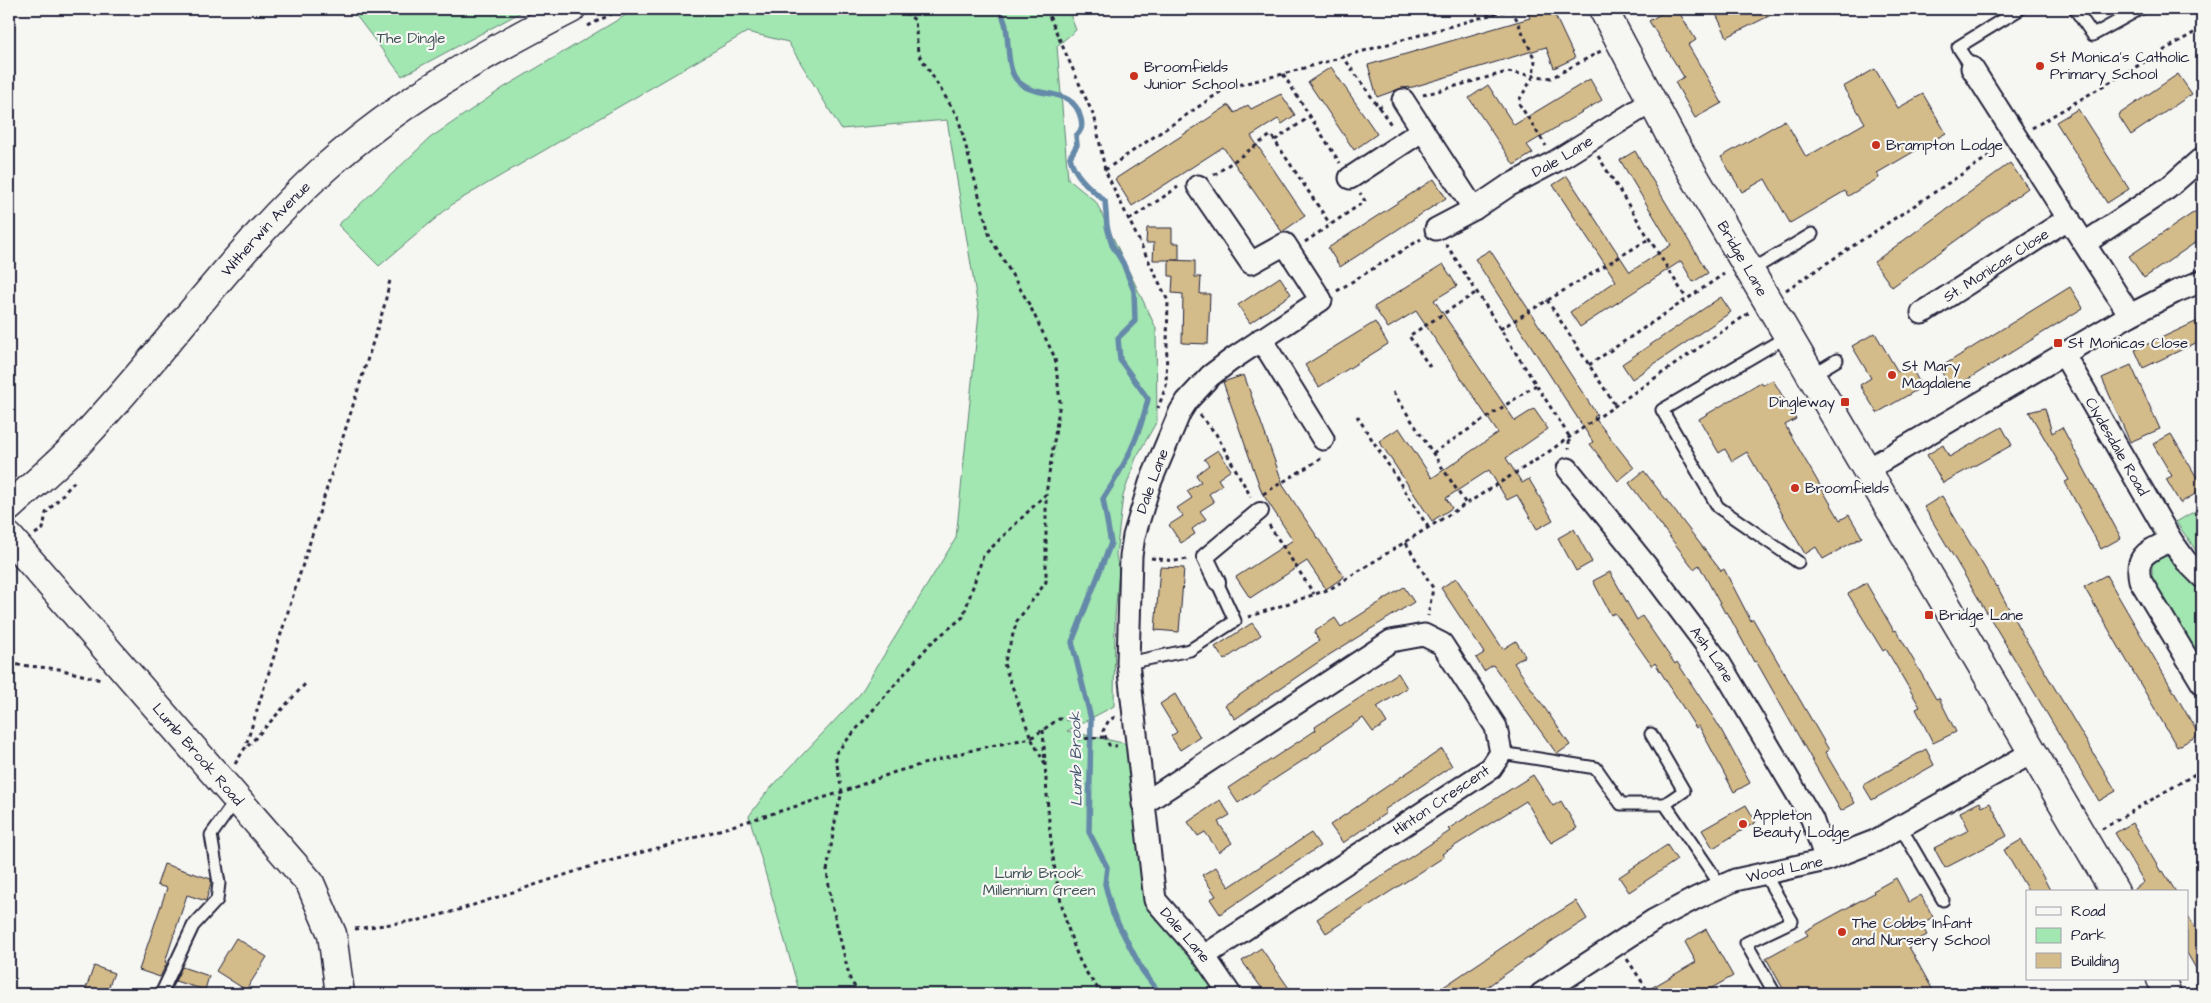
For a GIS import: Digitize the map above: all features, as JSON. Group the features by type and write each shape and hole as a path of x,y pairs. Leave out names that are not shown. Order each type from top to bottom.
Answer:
{"street":[{"name":"Bridge Lane","path":"1604,9 1652,102 1747,266 2115,890"},
{"name":"Witherwin Avenue","path":"9,507 83,438 256,237 325,168 387,118 458,69 577,19"},
{"path":"1972,68 2130,315"},
{"path":"1403,100 1474,209"},
{"name":"Dale Lane","path":"1436,229 1474,209 1508,186 1556,161 1652,102"},
{"path":"1350,178 1423,130"},
{"path":"2085,243 2168,188 2202,158"},
{"path":"1192,184 1250,263 1285,244 1321,300"},
{"name":"St. Monicas Close","path":"1922,313 2069,218"},
{"path":"1868,469 2063,352 2175,292 2202,281"},
{"name":"Dale Lane","path":"1230,994 1204,956 1155,900 1128,663 1129,582 1134,536 1164,449 1180,412 1187,401 1210,376 1321,300"},
{"path":"1262,339 1323,448"},
{"name":"Clydesdale Road","path":"2063,352 2171,540 2186,561 2202,577"},
{"name":"Ash Lane","path":"1568,469 1719,662 1812,819 1826,860"},
{"path":"1217,582 1205,556 1260,503"},
{"name":"Lumb Brook Road","path":"9,536 236,800 274,839 310,883 332,934 340,994"},
{"path":"2171,540 2142,557 2137,567 2140,580 2202,683"},
{"name":"Hinton Crescent","path":"1144,804 1391,640 1424,635 1442,644 1496,727 1502,753 1491,768 1204,956"},
{"name":"Wood Lane","path":"1541,994 1654,920 1721,886 1764,873 1826,860 1875,841 2033,752"},
{"path":"2161,980 2167,994"}],"lane":[{"path":"1972,68 1958,47 2020,9"},
{"path":"2075,9 2093,35 2140,9"},
{"path":"1747,266 1812,234"},
{"path":"1788,336 1662,410 1718,507 1798,562"},
{"path":"1812,375 1837,360"},
{"path":"1128,663 1190,650 1235,621 1217,582"},
{"path":"1502,753 1596,768 1622,804 1665,804 1684,791 1650,734"},
{"path":"160,994 193,926 217,900 219,883 211,835 236,800"},
{"path":"1665,804 1721,886"},
{"path":"1900,826 1943,900"},
{"path":"1764,873 1792,921 1746,943 1774,994"}],"path":[{"path":"577,19 621,9"},
{"path":"900,9 915,20 918,53 958,117 990,237 1029,304 1056,358 1060,402 1046,494 1046,582 1017,621 1004,664 1030,738 1045,764"},
{"path":"1046,9 1095,119 1105,170 1168,301 1166,386"},
{"path":"1105,170 1226,88 1283,74 1512,9 1535,60 1533,77 1518,102 1556,161"},
{"path":"2025,132 2202,28"},
{"path":"1378,107 1506,72 1551,78 1601,51"},
{"path":"1342,56 1404,143"},
{"path":"1283,74 1365,201 1290,252"},
{"path":"1275,140 1311,116"},
{"path":"1219,172 1272,135 1330,224"},
{"path":"1588,141 1686,298"},
{"path":"1783,291 2001,149"},
{"path":"1129,220 1192,184"},
{"path":"1321,300 1436,229 1569,436"},
{"path":"1500,329 1649,239"},
{"path":"1589,365 1686,298 1747,266"},
{"path":"246,748 381,316 390,280"},
{"path":"1430,367 1409,336 1477,292"},
{"path":"1547,300 1615,405"},
{"path":"1235,621 1330,589 1466,504 1754,310"},
{"path":"1432,452 1536,385"},
{"path":"1393,392 1466,504"},
{"path":"1357,416 1428,528"},
{"path":"1260,503 1323,448"},
{"path":"43,529 46,513 79,477"},
{"path":"859,994 850,978 831,901 827,871 842,792 835,754 930,644 963,617 983,556 1046,494"},
{"path":"1406,543 1433,588 1431,598"},
{"path":"1145,557 1174,561 1205,556"},
{"path":"9,664 59,669 104,681"},
{"path":"218,778 235,763 246,748 306,683"},
{"path":"332,934 420,920 455,912 594,865 687,840 842,792 895,772 976,749 1030,738 1059,719 1068,719 1076,725 1080,739 1104,737 1105,725 1116,717"},
{"path":"1042,729 1054,864 1066,918 1080,961 1102,994"},
{"path":"2084,839 2202,770"},
{"path":"1617,943 1650,994"}],"green space":[{"name":"The Dingle","path":"351,9 527,9 402,76"},
{"name":"Lumb Brook Millennium Green","path":"636,9 1068,9 1076,30 1057,46 1068,179 1096,202 1156,328 1157,421 1136,458 1123,496 1116,555 1119,571 1115,617 1114,706 1067,731 1137,746 1155,900 1220,994 800,994 749,816 766,793 860,694 956,538 979,313 947,120 841,129 788,42 747,32 454,203 379,266 338,225 430,138 503,88"},
{"path":"2202,507 2202,559 2176,522"},
{"path":"2165,554 2183,575 2202,590 2202,664 2152,578 2152,565"}],"building":[{"path":"1526,9 1552,9 1575,58 1554,68 1546,47 1413,87 1402,88 1377,97 1368,65 1530,18"},
{"path":"1669,9 1677,9 1696,40 1688,45 1722,103 1695,118 1675,82 1684,77 1649,21"},
{"path":"1725,9 1783,9 1727,37 1716,14"},
{"path":"1331,67 1377,134 1354,150 1308,82"},
{"name":"Brampton Lodge","path":"1875,69 1898,108 1923,94 1946,133 1877,173 1879,178 1848,196 1845,191 1790,223 1765,179 1742,192 1721,157 1785,120 1806,157 1865,123 1843,87"},
{"path":"2178,74 2192,94 2131,135 2118,115"},
{"path":"1590,79 1602,100 1527,145 1533,153 1514,165 1469,98 1488,85 1514,125"},
{"path":"1281,94 1295,115 1282,124 1278,119 1251,136 1305,216 1282,232 1223,147 1132,206 1115,179 1229,105 1235,113 1248,105 1251,109"},
{"path":"2078,109 2129,189 2107,203 2056,122"},
{"path":"1635,151 1708,273 1693,282 1681,261 1580,327 1570,312 1616,281 1553,185 1567,176 1630,272 1671,245 1620,160"},
{"path":"2010,163 2028,188 1892,287 1874,262"},
{"path":"1434,179 1446,198 1340,267 1328,248"},
{"path":"2202,207 2202,238 2144,278 2129,256"},
{"path":"1147,228 1172,228 1172,243 1179,243 1179,260 1153,260 1154,243 1146,243"},
{"path":"1490,250 1597,415 1594,417 1634,468 1618,481 1590,444 1593,442 1475,259"},
{"path":"1169,260 1195,261 1195,277 1201,277 1200,294 1210,294 1208,344 1182,343 1183,294 1172,293 1173,276 1169,276"},
{"path":"1443,264 1457,286 1434,300 1515,421 1534,409 1548,429 1506,458 1522,483 1529,479 1553,520 1537,529 1517,495 1507,500 1489,470 1446,498 1452,508 1432,521 1379,441 1399,428 1432,478 1498,433 1416,311 1388,328 1374,307"},
{"path":"1280,277 1291,294 1250,323 1238,305"},
{"path":"2070,287 2083,308 1952,389 1939,368"},
{"path":"1721,297 1731,312 1632,379 1622,364"},
{"path":"2202,319 2202,340 2143,368 2135,350"},
{"path":"1375,322 1388,344 1319,387 1305,365"},
{"name":"St Mary Magdalene","path":"1875,333 1898,372 1910,365 1922,387 1877,413 1860,385 1871,378 1852,346"},
{"path":"2131,365 2160,429 2130,442 2102,378"},
{"path":"1244,375 1284,487 1344,577 1326,589 1307,561 1250,598 1236,577 1293,540 1262,493 1223,382"},
{"name":"Broomfields","path":"1773,380 1796,419 1785,425 1840,520 1849,515 1862,537 1823,559 1816,547 1805,554 1747,452 1732,461 1725,449 1719,453 1699,419 1761,382 1763,385"},
{"path":"2045,408 2052,433 2062,427 2121,538 2101,549 2065,482 2069,480 2029,412"},
{"path":"2002,427 2012,445 1943,483 1927,455 1943,445 1949,457"},
{"path":"2171,434 2202,486 2202,490 2180,503 2166,479 2172,476 2153,444"},
{"path":"1218,450 1231,470 1218,479 1222,485 1209,494 1214,502 1200,511 1206,519 1192,529 1195,534 1181,543 1169,525 1183,516 1177,508 1192,498 1187,491 1201,482 1196,475 1209,465 1204,459"},
{"path":"1644,471 1721,571 1724,569 1751,621 1753,619 1829,750 1825,752 1855,803 1841,811 1699,565 1694,569 1629,483"},
{"path":"1942,496 1997,586 2020,630 2116,791 2099,801 1924,507"},
{"path":"1574,529 1592,562 1576,571 1558,538"},
{"path":"1160,567 1184,568 1179,632 1155,630"},
{"path":"1610,572 1637,620 1642,616 1675,664 1677,662 1719,726 1750,783 1734,792 1699,726 1696,728 1655,663 1652,666 1615,613 1611,615 1593,581"},
{"path":"2106,575 2199,735 2177,747 2084,587"},
{"path":"1456,578 1503,649 1516,641 1525,656 1514,663 1570,745 1557,754 1493,665 1484,671 1476,658 1484,653 1441,588"},
{"path":"1866,583 1936,699 1939,698 1956,732 1933,743 1916,709 1920,707 1886,649 1883,651 1848,594"},
{"path":"1404,587 1414,602 1329,655 1235,719 1225,705 1319,641 1314,632 1335,618 1341,627"},
{"path":"1252,623 1261,635 1224,660 1215,647"},
{"path":"1398,673 1407,688 1377,707 1387,723 1373,732 1363,718 1321,746 1322,748 1238,803 1228,788 1316,730 1315,727"},
{"path":"1175,694 1200,737 1180,750 1171,736 1177,732 1160,704"},
{"path":"1442,749 1452,766 1384,810 1386,813 1343,843 1330,825"},
{"path":"1926,749 1934,765 1872,800 1863,785"},
{"path":"1533,775 1553,806 1561,801 1577,828 1551,843 1526,801 1442,854 1444,857 1326,933 1317,919 1450,831 1448,829"},
{"path":"1220,800 1230,815 1218,822 1232,843 1219,852 1205,832 1198,836 1188,822"},
{"path":"1980,802 1982,807 1990,803 2007,836 1945,868 1934,848 1969,830 1960,812"},
{"path":"1746,805 1756,822 1713,848 1702,830"},
{"path":"2132,823 2161,872 2163,871 2175,890 2134,890 2144,882 2115,833"},
{"path":"1311,833 1320,846 1220,914 1210,899 1216,896 1202,875 1216,867 1229,887"},
{"path":"2021,840 2050,890 2028,890 2004,850"},
{"path":"1667,845 1677,860 1629,892 1619,877"},
{"path":"164,864 211,879 211,883 206,901 187,895 165,962 167,963 160,977 139,970 167,888 157,885"},
{"path":"1896,878 1909,902 1921,895 1933,917 1921,924 1927,935 1908,945 1935,994 1786,994 1766,958 1808,935 1805,931 1874,893 1873,891"},
{"path":"1576,901 1587,919 1555,939 1477,994 1433,994 1531,928"},
{"path":"2188,916 2202,940 2202,979 2188,955"},
{"path":"1706,929 1733,976 1710,989 1713,994 1641,994 1696,962 1685,942"},
{"path":"236,938 267,957 246,990 216,971"},
{"path":"1261,948 1293,994 1266,994 1242,961"},
{"path":"94,966 114,973 106,994 84,994"},
{"path":"182,967 209,976 205,990 175,981"}],"waterway":[{"name":"Lumb Brook","path":"1000,9 1006,27 1011,68 1016,79 1024,86 1033,90 1062,97 1070,101 1077,108 1082,127 1076,136 1077,145 1070,157 1072,164 1084,182 1105,201 1107,226 1112,245 1123,263 1134,291 1135,321 1118,338 1120,360 1148,399 1130,451 1103,499 1111,543 1072,642 1091,719 1089,832 1107,867 1105,884 1113,914 1142,970 1160,994"}],"place":[{"name":"St Monica's Catholic Primary School","path":"2040,66"},
{"name":"Broomfields Junior School","path":"1134,76"},
{"name":"Brampton Lodge","path":"1876,145"},
{"name":"St Monicas Close","path":"2058,343"},
{"name":"St Mary Magdalene","path":"1892,375"},
{"name":"Dingleway","path":"1845,402"},
{"name":"Broomfields","path":"1795,488"},
{"name":"Bridge Lane","path":"1929,615"},
{"name":"Appleton Beauty Lodge","path":"1743,824"},
{"name":"The Cobbs Infant and Nursery School","path":"1842,932"}]}
